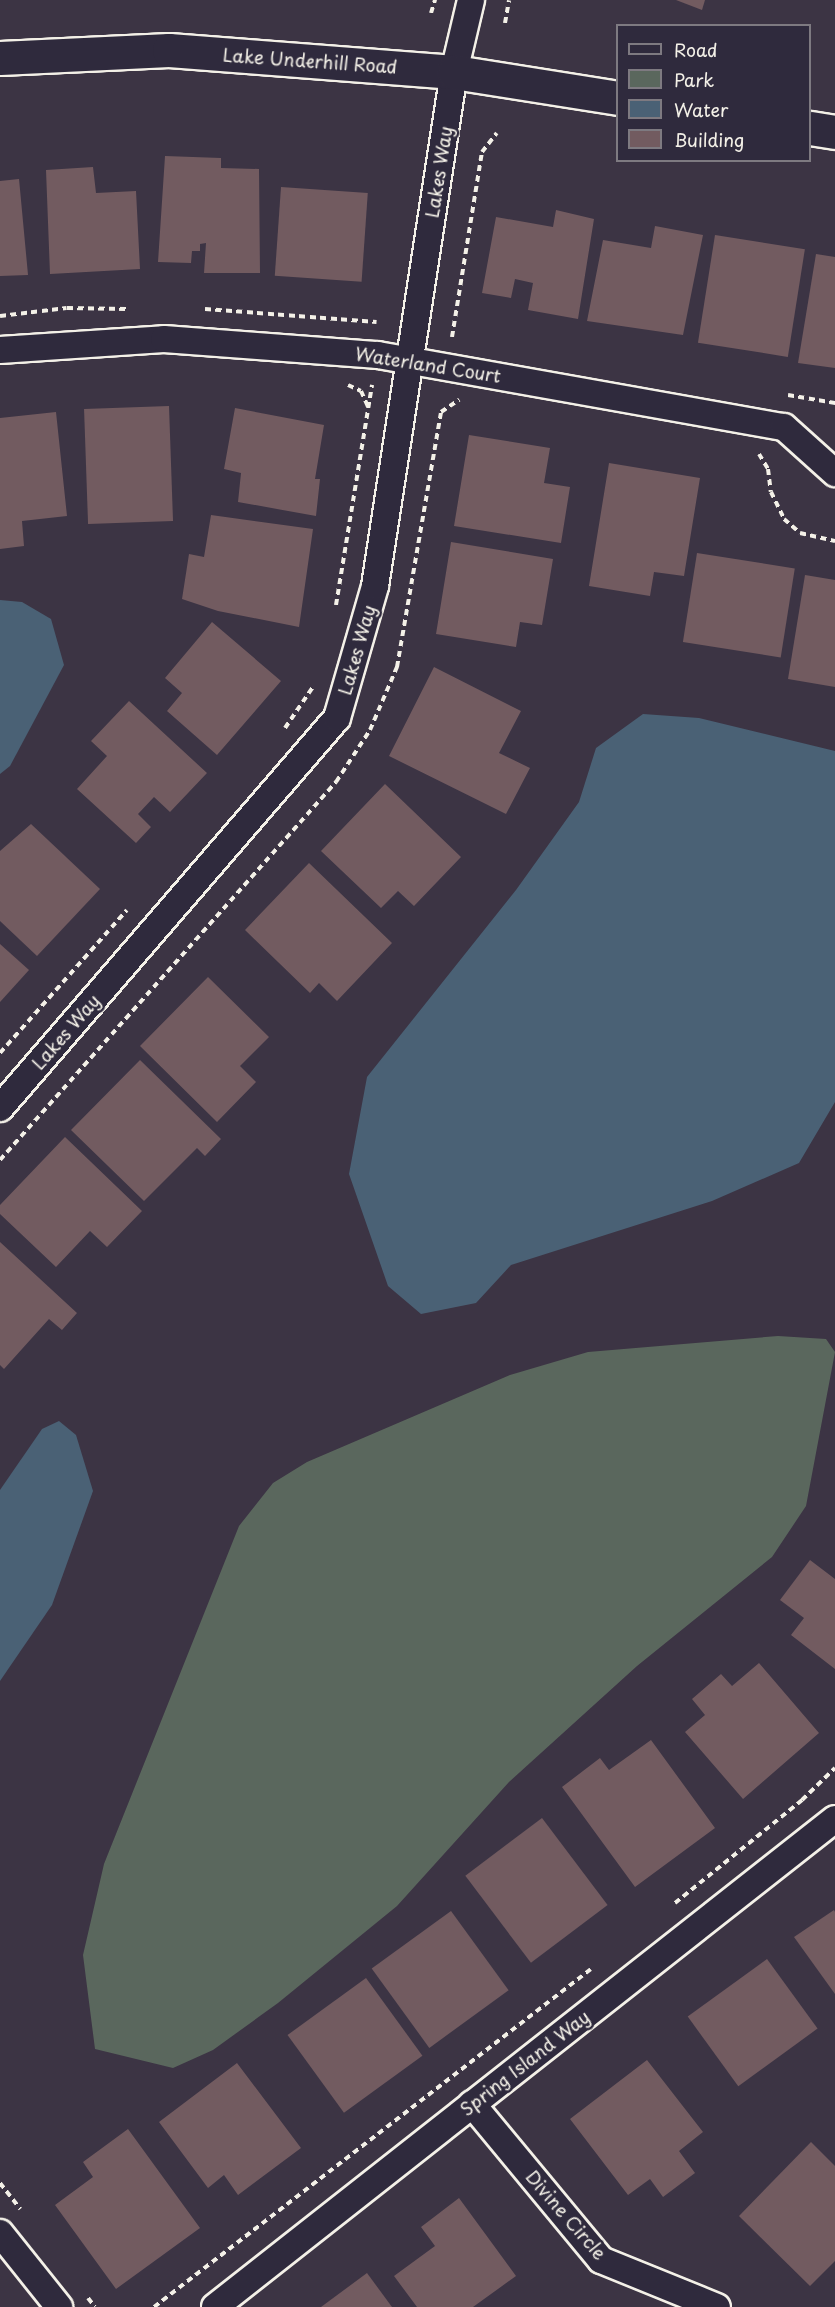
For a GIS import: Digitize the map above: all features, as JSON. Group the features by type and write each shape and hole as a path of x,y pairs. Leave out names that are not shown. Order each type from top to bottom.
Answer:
{"street":[{"name":"Lakes Way","path":"0,1108 337,718 375,586 454,72 471,0"},
{"name":"Lake Underhill Road","path":"0,58 169,50 454,72 616,98"},
{"path":"811,128 835,132"},
{"name":"Waterland Court","path":"0,350 164,339 277,346 409,360 784,427 835,473"},
{"name":"Spring Island Way","path":"215,2307 835,1819"},
{"name":"Divine Circle","path":"472,2104 601,2260 717,2307"},
{"path":"0,2233 59,2307"}],"path":[{"path":"431,13 435,0"},
{"path":"505,23 509,0"},
{"path":"462,340 452,340 482,152 497,133"},
{"path":"334,616 368,407 361,391 342,382"},
{"path":"778,393 835,403"},
{"path":"0,1160 336,782 370,730 398,667 441,412 458,400 470,402"},
{"path":"748,451 759,454 768,469 771,492 784,519 800,533 835,541"},
{"path":"282,731 316,682"},
{"path":"0,1053 134,903"},
{"path":"665,1911 802,1800 835,1768"},
{"path":"154,2307 596,1965"}],"green space":[{"path":"778,1336 826,1339 835,1352 806,1506 772,1557 637,1666 509,1782 397,1906 278,2003 213,2050 173,2068 95,2049 83,1955 104,1864 239,1526 273,1483 307,1462 510,1375 588,1352"}],"water":[{"path":"0,600 22,602 51,619 64,665 10,766 0,774"},
{"path":"643,714 699,718 835,751 835,1102 799,1163 712,1201 511,1265 476,1303 421,1314 388,1286 349,1174 367,1077 516,890 579,802 596,748"},
{"path":"59,1421 76,1435 93,1491 52,1605 0,1681 0,1490 42,1429"}],"building":[{"path":"676,0 705,0 702,10"},
{"path":"165,156 221,158 221,168 259,169 260,273 204,273 206,243 200,244 200,251 192,251 191,263 158,262"},
{"path":"93,167 96,193 136,191 140,269 50,274 46,170"},
{"path":"19,179 28,275 0,276 0,181"},
{"path":"281,187 368,193 362,282 275,276"},
{"path":"556,210 594,219 578,319 528,310 533,283 515,279 511,298 482,293 496,217 553,227"},
{"path":"655,226 703,235 683,335 587,321 603,240 651,248"},
{"path":"715,235 805,249 788,357 698,343"},
{"path":"816,254 835,257 835,368 798,363"},
{"path":"169,406 173,521 88,524 84,409"},
{"path":"235,408 324,425 315,479 320,479 316,516 238,502 241,473 224,469"},
{"path":"56,412 67,516 22,521 24,546 0,549 0,418"},
{"path":"469,435 550,448 544,483 570,487 561,543 454,526"},
{"path":"609,463 700,478 684,576 654,572 650,596 589,586"},
{"path":"211,515 313,529 299,627 218,611 182,599 189,554 204,557"},
{"path":"451,542 553,559 542,625 520,622 516,647 436,634"},
{"path":"697,553 795,568 781,657 683,642"},
{"path":"805,575 835,580 835,687 788,679"},
{"path":"212,622 281,681 217,755 167,711 182,693 165,678"},
{"path":"434,667 521,711 499,753 530,768 506,814 389,756"},
{"path":"129,701 207,773 170,812 154,797 138,814 151,827 136,843 77,789 107,756 91,741"},
{"path":"385,784 461,857 414,906 398,891 381,908 321,851"},
{"path":"31,824 100,889 37,956 0,921 0,851"},
{"path":"309,863 392,943 337,1001 319,983 310,993 245,930"},
{"path":"0,944 29,970 0,1002"},
{"path":"208,977 269,1037 240,1066 256,1082 217,1122 140,1046"},
{"path":"140,1060 221,1139 205,1156 197,1148 144,1201 71,1130"},
{"path":"65,1137 142,1211 107,1247 90,1231 56,1267 0,1214 0,1205"},
{"path":"0,1242 77,1313 62,1330 49,1319 4,1369 0,1365"},
{"path":"810,1560 835,1579 835,1669 791,1635 804,1618 780,1600"},
{"path":"759,1663 819,1733 743,1799 685,1732 705,1715 692,1699 721,1674 732,1686"},
{"path":"651,1740 715,1828 635,1887 562,1787 600,1758 609,1770"},
{"path":"542,1818 608,1905 531,1963 465,1876"},
{"path":"834,1910 835,1912 835,1994 794,1937"},
{"path":"451,1911 509,1990 429,2048 372,1969"},
{"path":"767,1959 818,2029 738,2086 688,2017"},
{"path":"366,1978 422,2056 344,2113 288,2035"},
{"path":"647,2060 703,2132 679,2151 695,2173 663,2197 650,2179 628,2195 570,2119"},
{"path":"237,2063 301,2148 238,2195 224,2175 208,2188 159,2122"},
{"path":"128,2129 200,2228 116,2289 55,2205 93,2177 83,2162"},
{"path":"811,2142 835,2166 835,2261 810,2286 739,2216"},
{"path":"459,2198 516,2276 473,2307 417,2307 394,2276 435,2246 421,2227"},
{"path":"367,2273 392,2307 321,2307"}]}
